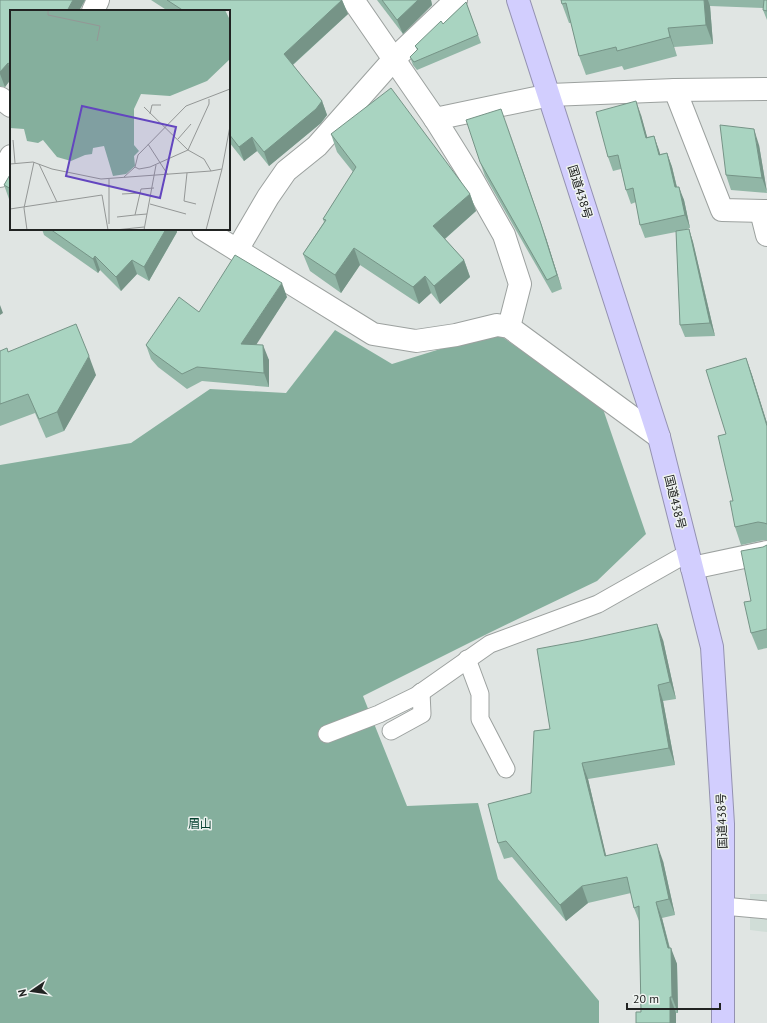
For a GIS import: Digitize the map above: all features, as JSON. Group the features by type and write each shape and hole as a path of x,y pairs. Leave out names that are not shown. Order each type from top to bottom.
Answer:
{"highway":[{"name":"国道438号","path":"518,0 550,95 623,329 659,437 712,648 723,824 723,1023"}],"street":[{"path":"93,10 98,0"},
{"path":"353,0 436,119 504,235 520,284 509,327"},
{"path":"237,250 286,171 317,146 394,58 456,0"},
{"path":"436,119 550,95 675,90 767,89"},
{"path":"675,90 722,210 764,211 767,235"},
{"path":"0,98 10,105"},
{"path":"0,176 10,158"},
{"path":"205,230 373,334 416,341 456,335 497,325 509,327 659,437"},
{"path":"690,561 767,552"}],"lane":[{"path":"327,734 379,714 416,696 490,644 598,604 690,561"},
{"path":"468,659 480,694 480,719 506,769"},
{"path":"391,731 422,714 421,692"},
{"path":"723,906 767,910"}],"shaded area":[{"path":"750,894 767,894 767,932 750,930"}],"green space":[{"name":"眉山","path":"335,330 392,364 495,332 602,406 646,534 597,581 363,696 407,806 478,803 498,879 599,1001 599,1023 0,1023 0,465 131,443 210,389 286,393"}],"building":[{"path":"0,0 73,0 68,10 10,10 10,64 8,63 0,72"},
{"path":"167,0 342,0 284,54 322,101 316,109 264,152 252,137 239,147 230,135 230,10 182,10"},
{"path":"382,0 418,0 397,20"},
{"path":"561,0 704,0 706,25 668,28 670,37 617,51 616,47 579,56 566,3 562,4"},
{"path":"764,0 767,0 767,11 763,10"},
{"path":"466,2 478,35 414,62 410,57 418,49 415,46 441,21 443,24"},
{"path":"391,88 470,194 433,226 464,260 434,286 425,276 413,287 354,248 335,275 303,254 326,220 323,219 356,167 331,134"},
{"path":"636,101 646,138 654,136 659,155 667,153 675,187 679,187 685,215 640,225 633,188 626,190 618,155 608,157 596,112"},
{"path":"501,109 557,275 547,280 480,162 466,120"},
{"path":"720,125 754,129 762,178 726,175"},
{"path":"10,175 10,188 4,185"},
{"path":"689,229 710,323 680,325 676,231"},
{"path":"51,230 165,230 144,267 132,260 116,277 95,256 93,259"},
{"path":"235,255 282,283 241,344 263,345 264,373 197,367 182,374 153,353 146,345 179,297 199,312"},
{"path":"76,324 89,356 57,412 39,419 28,394 0,404 0,351 7,348 8,352"},
{"path":"746,358 767,426 767,524 758,522 735,527 730,501 733,501 718,436 726,434 706,370"},
{"path":"767,545 767,629 751,633 744,602 751,601 741,551"},
{"path":"657,624 670,682 658,685 669,748 582,763 605,856 657,844 669,899 656,902 668,948 671,948 672,997 670,997 670,1023 636,1023 636,1012 641,1012 639,906 634,908 627,877 582,886 560,905 506,841 498,843 488,804 531,793 534,731 550,729 537,649"}]}
